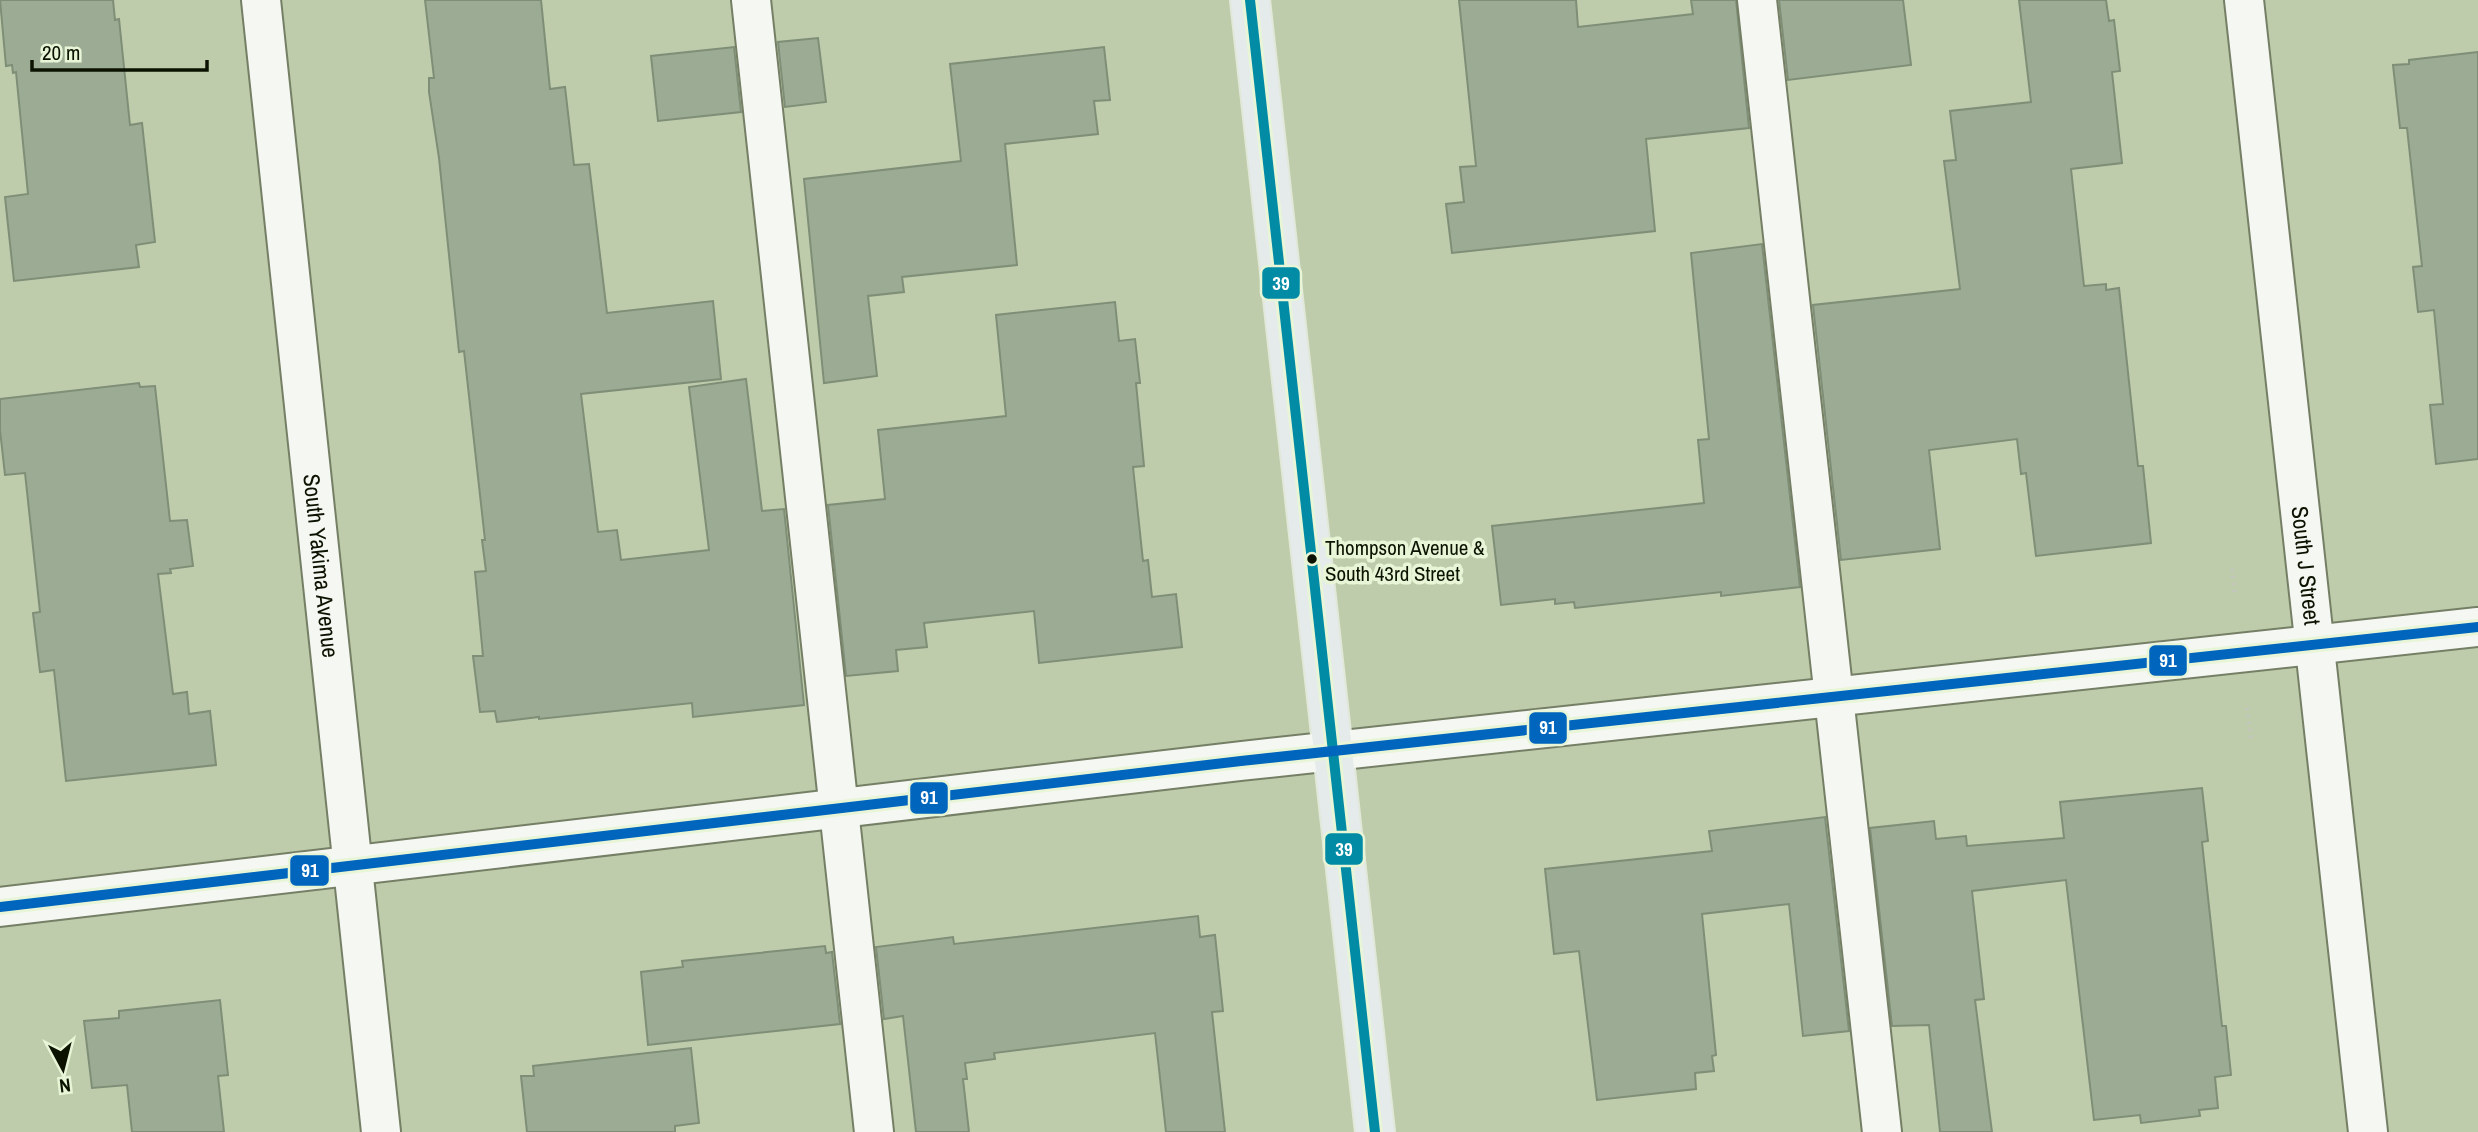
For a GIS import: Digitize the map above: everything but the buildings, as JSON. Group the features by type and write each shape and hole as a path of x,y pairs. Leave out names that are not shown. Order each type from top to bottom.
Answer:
{"main road":[{"path":"1250,0 1375,1132"}],"street":[{"name":"South Yakima Avenue","path":"261,0 381,1132"},
{"path":"751,0 874,1132"},
{"path":"1758,0 1882,1132"},
{"name":"South J Street","path":"2244,0 2368,1132"},
{"path":"0,907 1331,751 2478,627"}],"path":[{"path":"2232,569 2235,597"},
{"path":"2247,708 2251,739"}],"transit line":[{"name":"39","path":"1250,0 1375,1132"},
{"name":"91","path":"0,907 1241,761 2478,627"}],"place":[{"name":"Thompson Avenue & South 43rd Street","path":"1312,559"}]}
